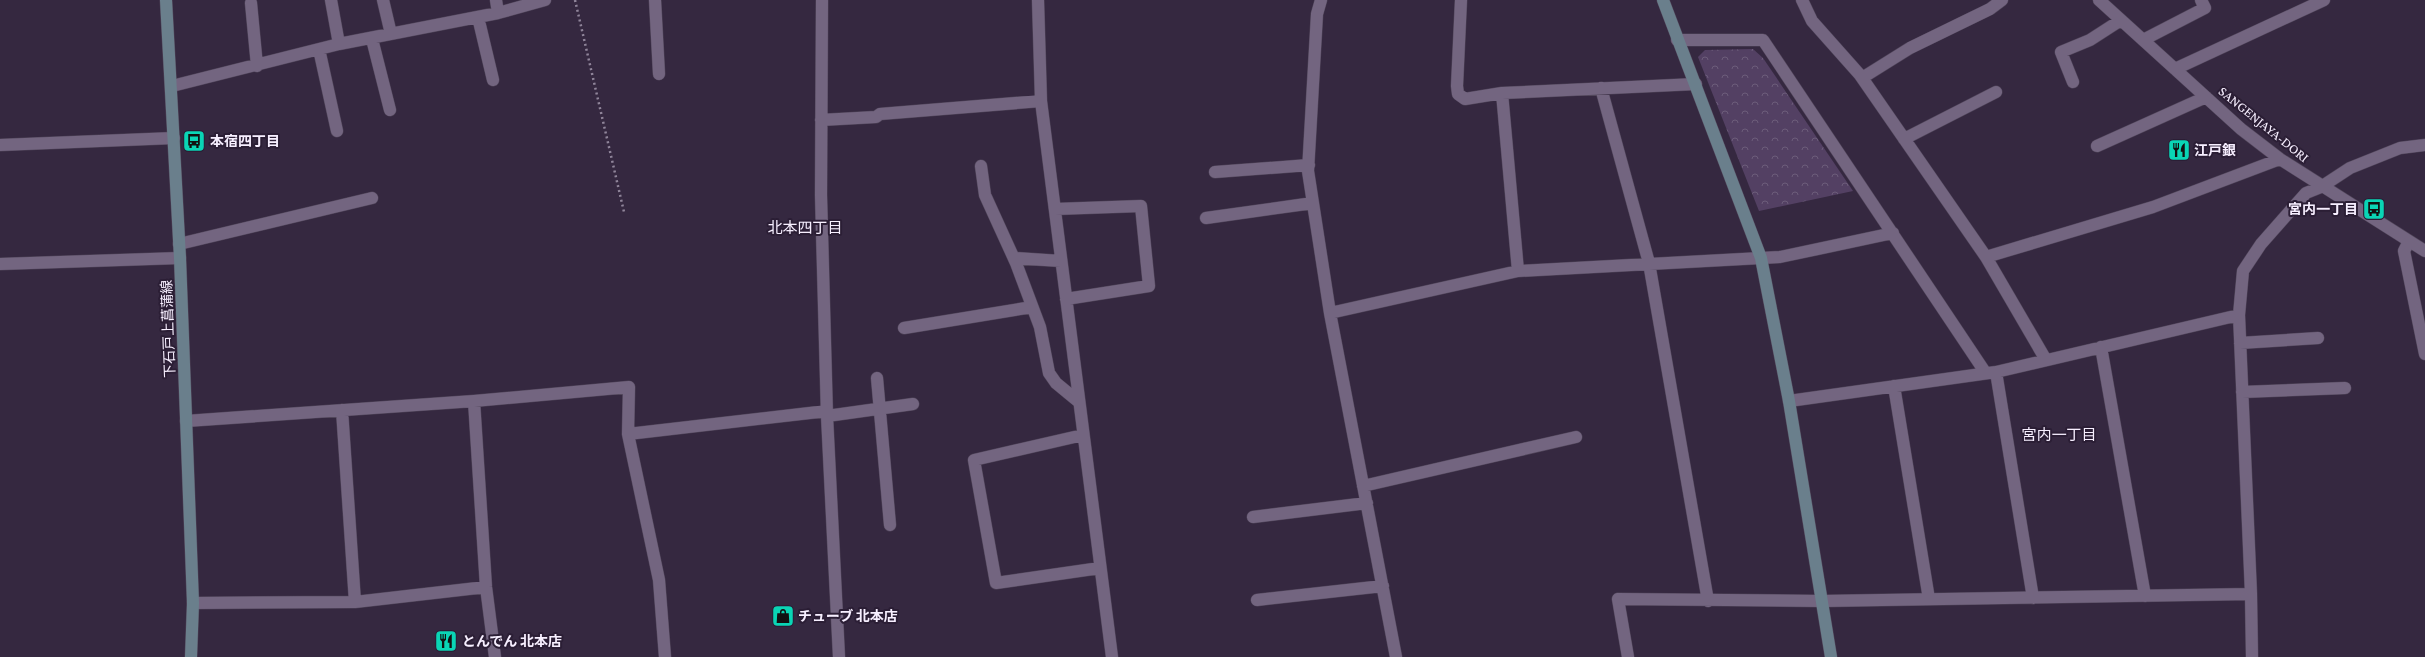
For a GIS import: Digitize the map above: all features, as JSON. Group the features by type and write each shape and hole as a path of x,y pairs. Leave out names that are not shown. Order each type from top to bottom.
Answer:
{"street":[{"name":"下石戸上菖蒲線","path":"166,0 180,244 193,603 191,657"},
{"path":"331,0 339,44"},
{"path":"383,0 391,34"},
{"path":"496,0 498,14"},
{"path":"172,86 257,66 339,44 372,39 391,34 498,14 545,0"},
{"path":"655,0 659,74"},
{"path":"822,0 821,120 827,414 839,657"},
{"path":"1038,0 1041,101 1112,657"},
{"path":"1321,0 1317,14 1309,165 1313,203 1330,313 1396,657"},
{"path":"1461,0 1458,94 1465,99 1502,93 1696,84"},
{"path":"1663,0 1761,258 1789,401 1831,657"},
{"path":"1802,0 1812,21 1862,78 1986,257 2046,360"},
{"path":"1862,78 1910,48 1990,9 2002,0"},
{"name":"SANGENJAYA-DORI","path":"2099,0 2241,129 2280,159 2321,187 2425,252"},
{"path":"2143,40 2204,8 2201,0"},
{"path":"2175,69 2324,0"},
{"path":"251,3 257,66"},
{"path":"478,17 493,80"},
{"path":"2073,82 2061,52 2090,40 2121,20"},
{"path":"372,39 390,110"},
{"path":"1677,40 1763,40 1893,233 1991,372 2033,598"},
{"path":"319,49 337,131"},
{"path":"1601,88 1649,263 1708,601"},
{"path":"1904,139 1996,92"},
{"path":"1502,93 1518,271"},
{"path":"2097,146 2206,97"},
{"path":"821,120 876,117 880,114 1041,101"},
{"path":"0,146 174,138"},
{"path":"2252,657 2251,594 2239,315 2243,271 2261,244 2306,193 2321,187 2350,168 2400,148 2425,145"},
{"path":"1986,257 2153,207 2280,159"},
{"path":"1215,172 1309,165"},
{"path":"980,166 986,194 1014,258 1040,327 1049,373 1056,383 1079,402"},
{"path":"180,244 372,198"},
{"path":"1206,218 1313,203"},
{"path":"1054,209 1141,206 1149,286 1066,299"},
{"path":"1330,313 1518,271 1780,257 1893,233"},
{"path":"2409,241 2404,251 2425,354"},
{"path":"0,264 180,258"},
{"path":"1014,258 1061,261"},
{"path":"904,328 1032,307"},
{"path":"1789,401 1991,372 2239,315"},
{"path":"2240,343 2318,338"},
{"path":"2101,347 2145,596"},
{"path":"877,378 890,525"},
{"path":"1894,386 1929,599"},
{"path":"186,421 474,402 629,387 628,434 658,580 665,657"},
{"path":"2242,392 2345,388"},
{"path":"474,402 486,586 495,657"},
{"path":"628,434 880,410 914,404"},
{"path":"342,410 355,602"},
{"path":"1083,435 974,460 996,583 1100,568"},
{"path":"1363,486 1576,437"},
{"path":"1253,517 1367,503"},
{"path":"193,603 355,602 486,586"},
{"path":"1256,600 1383,586"},
{"path":"1628,657 1618,599 1822,601 2251,594"}],"path":[{"path":"575,0 624,212"}],"green space":[{"path":"1753,49 1763,58 1853,191 1759,211 1698,57 1705,50"}],"place":[{"name":"本宿四丁目","path":"194,141"},
{"name":"江戸銀","path":"2179,150"},
{"name":"宮内一丁目","path":"2374,209"},
{"name":"チューブ 北本店","path":"783,616"},
{"name":"とんでん 北本店","path":"446,641"}],"district":[{"name":"北本四丁目","path":"805,228"},
{"name":"宮内一丁目","path":"2059,435"}]}
